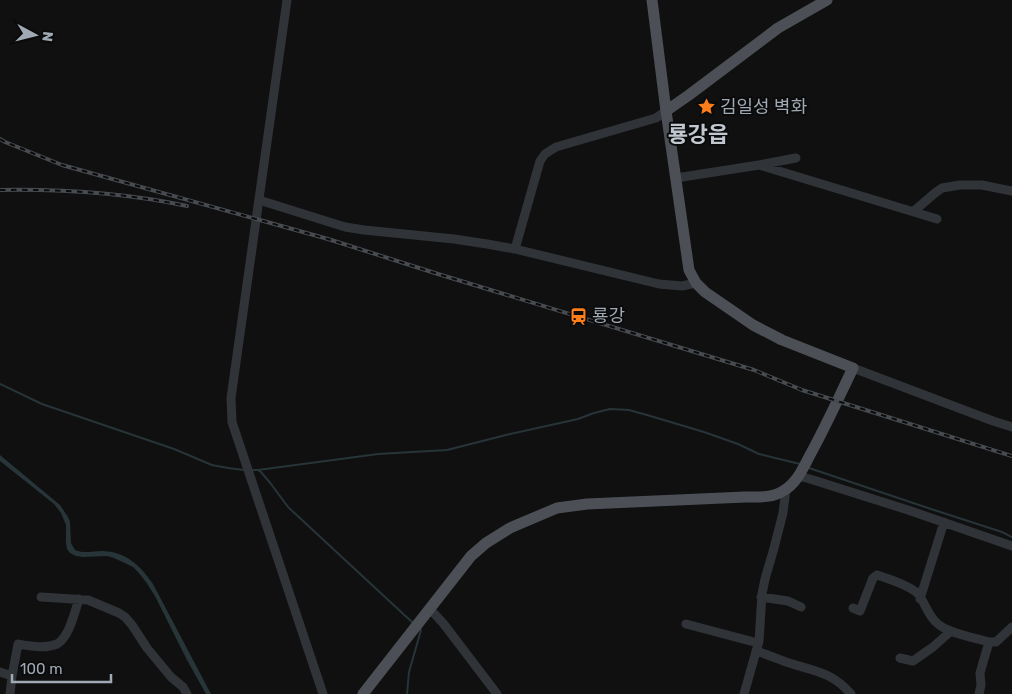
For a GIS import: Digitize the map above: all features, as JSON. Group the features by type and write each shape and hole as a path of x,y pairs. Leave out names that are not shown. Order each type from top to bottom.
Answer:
{"main road":[{"path":"363,694 471,556 486,543 510,528 557,508 587,504 767,496 782,493 792,485 802,469 824,430 853,368 782,340 753,325 705,292 696,283 690,270 666,111 652,0"},
{"path":"666,111 778,28 827,0"}],"street":[{"path":"287,0 231,398 232,422 323,694"},
{"path":"515,250 540,161 545,154 556,147 656,118 666,111"},
{"path":"676,178 758,166 796,158"},
{"path":"758,166 937,219"},
{"path":"914,212 935,192 942,188 960,185 982,185 1012,191"},
{"path":"259,200 345,227 454,239 515,250 659,284 682,286 696,283"},
{"path":"853,368 993,422 1012,427"},
{"path":"802,469 810,479 1012,546"},
{"path":"744,694 757,647 761,597 783,514 786,489"},
{"path":"920,599 944,522"},
{"path":"854,608 860,611 873,578 877,575 911,589 918,594 930,616 939,626 951,631 989,642 996,642 1012,627"},
{"path":"40,597 88,600 119,613 132,625 147,648 171,677 183,687 187,694"},
{"path":"761,597 788,601 801,607"},
{"path":"10,694 18,644 37,647 58,644 66,633 79,599"},
{"path":"430,609 497,694"},
{"path":"686,624 757,647 785,662 827,674 836,679 851,694"},
{"path":"900,658 913,661 920,658 951,631"},
{"path":"979,694 981,685 980,673 989,642"},
{"path":"0,672 12,676"}],"shaded area":[{"path":"0,455 60,505 70,522 71,543 75,550 86,552 102,551 118,554 132,561 143,571 153,584 211,694 206,694 155,596 138,572 133,567 107,556 83,557 70,553 66,543 66,525 61,513 54,504 0,461"}],"waterway":[{"path":"0,384 42,404 174,449 212,465 244,470"},
{"path":"258,470 378,454 447,450 578,419 610,409 629,410 647,415 704,432 759,454 800,464"},
{"path":"809,468 1002,532 1012,537"},
{"path":"252,470 261,472 288,507 413,623"},
{"path":"407,694 409,672 421,630 419,628"}],"railway":[{"path":"0,139 62,165 328,239 754,370 802,390 1012,456"},
{"path":"0,190 94,193 187,206"}],"place":[{"name":"김일성 벽화","path":"706,107"},
{"name":"룡강","path":"578,316"}],"district":[{"name":"룡강읍","path":"698,134"}]}
